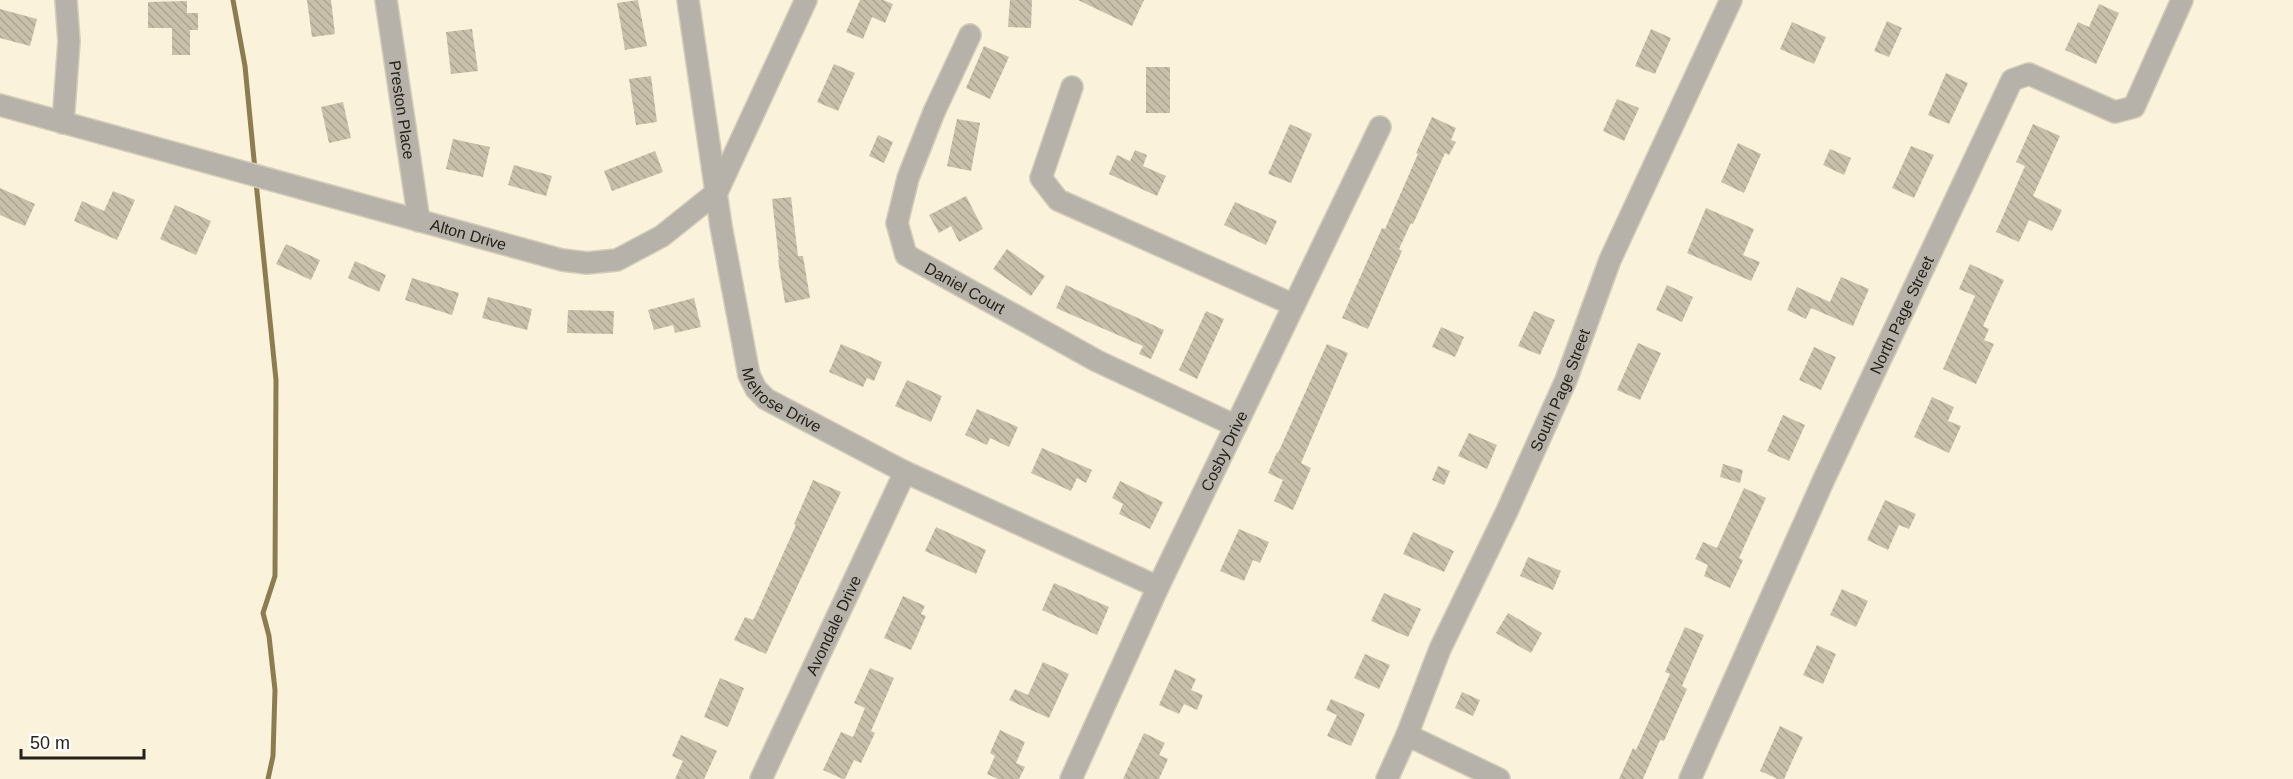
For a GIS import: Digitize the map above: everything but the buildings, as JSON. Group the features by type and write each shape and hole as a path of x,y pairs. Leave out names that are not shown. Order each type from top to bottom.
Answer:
{"street":[{"path":"63,123 69,42 66,0"},
{"name":"Preston Place","path":"386,0 419,221"},
{"name":"Melrose Drive","path":"688,0 717,192 749,375 756,389 766,399 905,472 1158,587"},
{"name":"Alton Drive","path":"0,105 561,260 587,263 617,260 662,236 717,192 806,0"},
{"name":"South Page Street","path":"1387,779 1407,735 1440,649 1507,511 1566,380 1610,260 1731,0"},
{"name":"North Page Street","path":"1690,779 1824,479 2013,80 2029,74 2115,112 2133,107 2182,0"},
{"name":"Daniel Court","path":"970,35 934,112 908,178 897,223 906,255 1097,361 1236,426"},
{"path":"1072,87 1041,178 1058,200 1294,305"},
{"name":"Cosby Drive","path":"1071,779 1158,587 1380,127"},
{"name":"Avondale Drive","path":"761,779 905,472"},
{"path":"1407,735 1499,779"}],"waterway":[{"path":"233,0 245,66 255,170"},
{"path":"256,182 276,380 275,576 263,613 269,636 275,690 273,756 268,779"}]}
